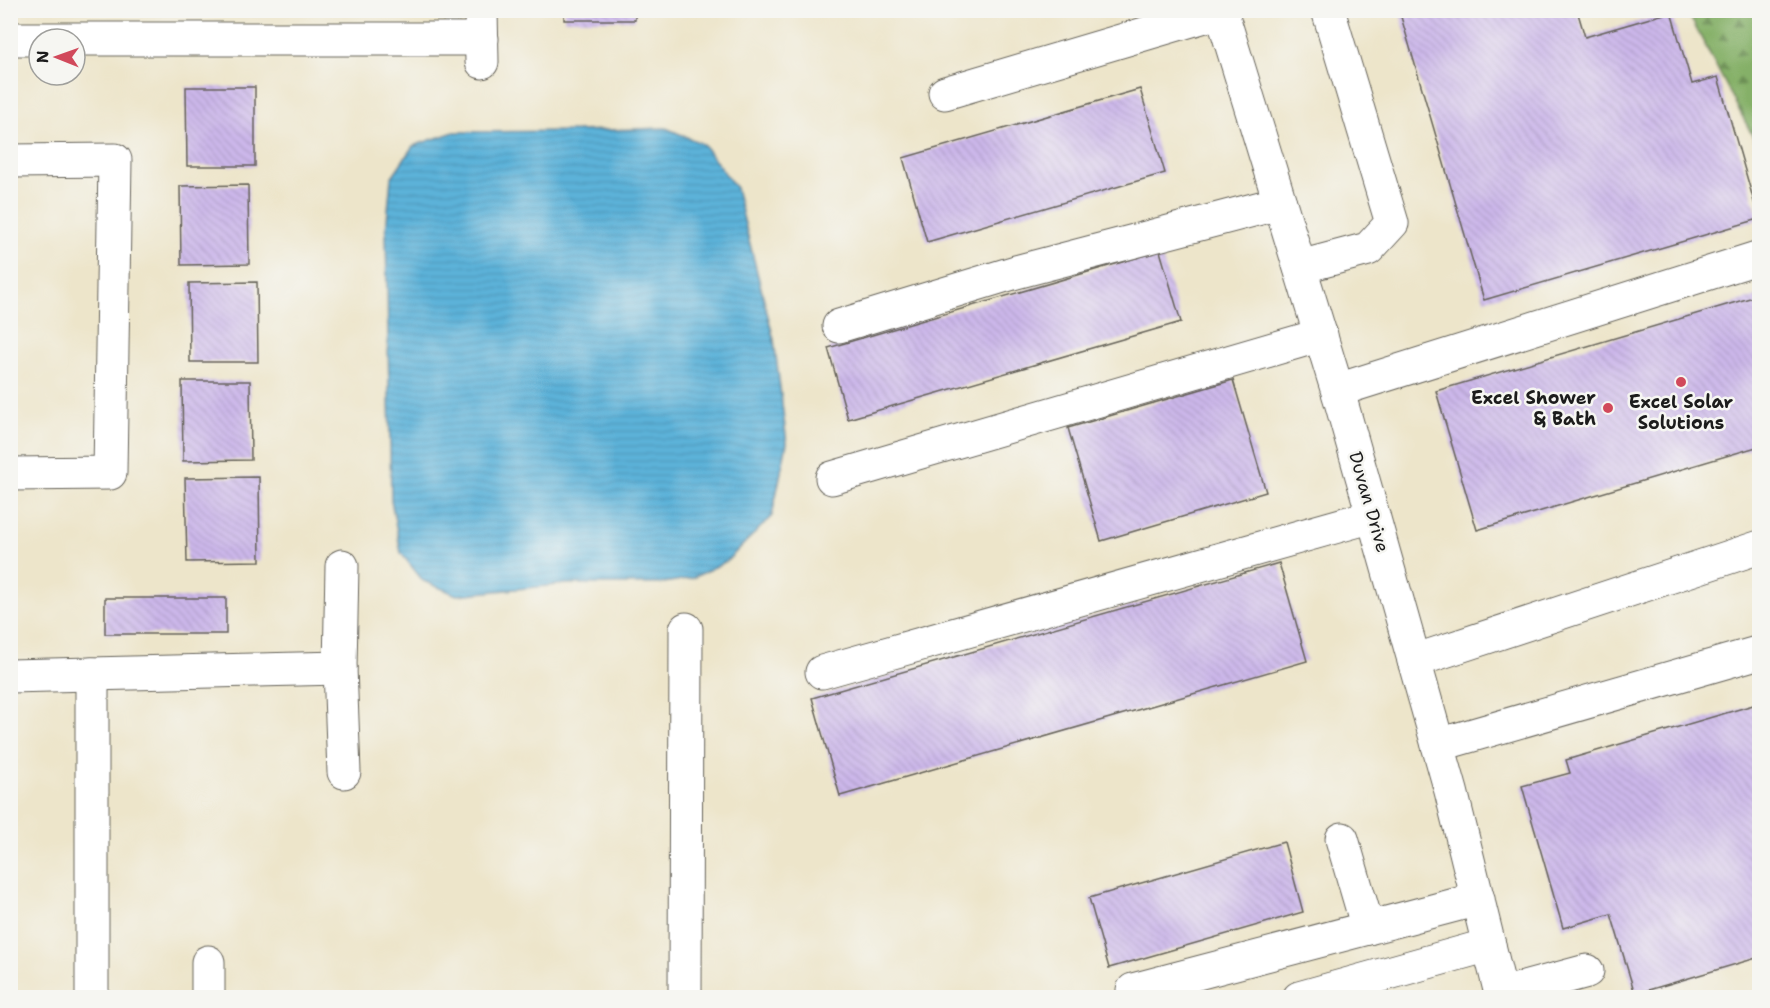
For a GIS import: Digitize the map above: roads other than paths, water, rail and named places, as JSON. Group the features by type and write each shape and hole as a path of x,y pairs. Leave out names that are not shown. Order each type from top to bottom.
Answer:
{"street":[{"path":"1300,267 1368,249 1392,223 1328,10"},
{"path":"945,93 1222,11"},
{"name":"Duvan Drive","path":"1222,11 1338,390 1438,745 1502,996"},
{"path":"10,39 482,37"},
{"path":"10,161 115,160 110,473 10,474"},
{"path":"838,326 1016,272 1280,203"},
{"path":"1338,390 1760,257"},
{"path":"832,478 1321,335"},
{"path":"822,672 1373,516"},
{"path":"1414,661 1760,547"},
{"path":"342,566 340,668 344,772"},
{"path":"685,998 686,629"},
{"path":"1438,745 1760,652"},
{"path":"10,676 340,668"},
{"path":"92,674 92,998"},
{"path":"1342,839 1368,928"},
{"path":"1133,990 1478,899"},
{"path":"1299,998 1489,945"},
{"path":"207,998 208,962"},
{"path":"1502,996 1587,971"}],"water":[{"path":"666,128 703,144 736,188 774,340 787,443 772,516 727,561 693,578 658,584 567,584 457,595 423,581 401,553 391,500 386,231 391,178 413,146 454,132"}],"place":[{"name":"Excel Solar Solutions","path":"1681,382"},
{"name":"Excel Shower & Bath","path":"1608,408"}]}
